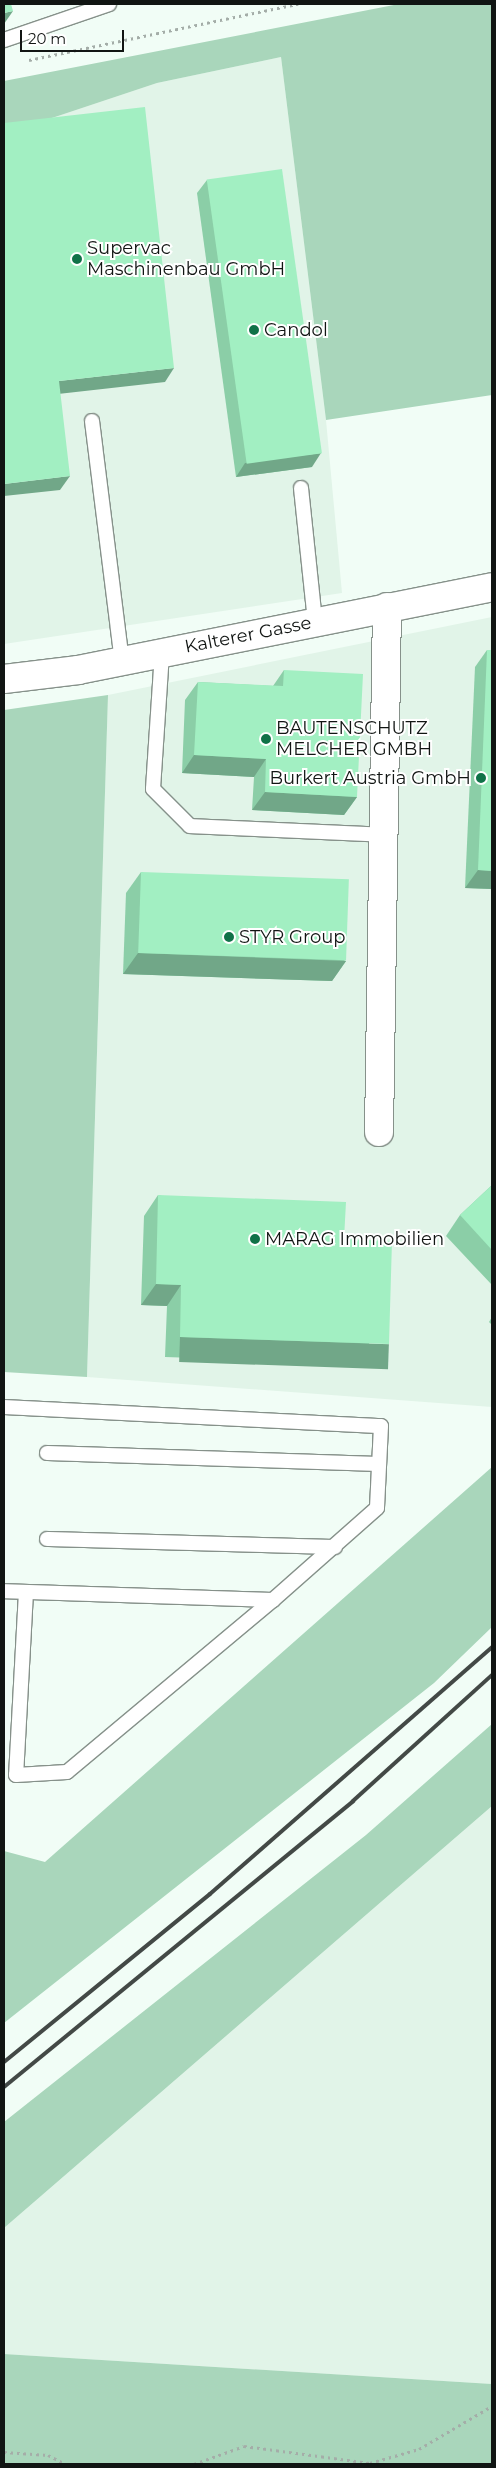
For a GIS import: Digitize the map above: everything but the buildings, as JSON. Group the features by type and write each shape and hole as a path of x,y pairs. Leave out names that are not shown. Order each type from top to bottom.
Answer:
{"street":[{"name":"Kalterer Gasse","path":"4,679 122,661 492,587"},
{"path":"379,1132 387,835 387,608"}],"lane":[{"path":"4,40 109,4"},
{"path":"92,421 122,661"},
{"path":"300,488 316,622"},
{"path":"162,653 153,789 190,826 387,835"},
{"path":"4,1407 381,1426 377,1508 336,1547 67,1772 16,1775 26,1592"},
{"path":"47,1452 378,1464"},
{"path":"47,1539 336,1547"},
{"path":"4,1591 273,1600"}],"path":[{"path":"23,61 298,4"},
{"path":"194,2464 244,2446 370,2463 419,2449 492,2406"},
{"path":"4,2452 48,2455 66,2464"}],"shaded area":[{"path":"281,57 326,420 342,593 4,644 4,134 157,83"},
{"path":"492,617 492,1407 87,1377 108,695"},
{"path":"492,1806 492,2384 4,2354 4,2228"}],"green space":[{"path":"399,4 492,4 492,395 326,420 281,57 157,83 4,134 4,81"},
{"path":"108,695 87,1377 4,1372 4,710"},
{"path":"492,1467 492,1627 434,1683 4,2023 4,1851 45,1862"},
{"path":"492,1724 492,1806 4,2228 4,2122 366,1835"},
{"path":"4,2354 492,2384 492,2464 4,2464"}],"railway":[{"path":"4,2062 210,1894 492,1647"},
{"path":"4,2087 353,1801 492,1675"}],"place":[{"name":"Supervac Maschinenbau GmbH","path":"77,259"},
{"name":"Candol","path":"254,330"},
{"name":"BAUTENSCHUTZ MELCHER GMBH","path":"266,739"},
{"name":"Burkert Austria GmbH","path":"481,778"},
{"name":"STYR Group","path":"229,937"},
{"name":"MARAG Immobilien","path":"255,1239"}]}
